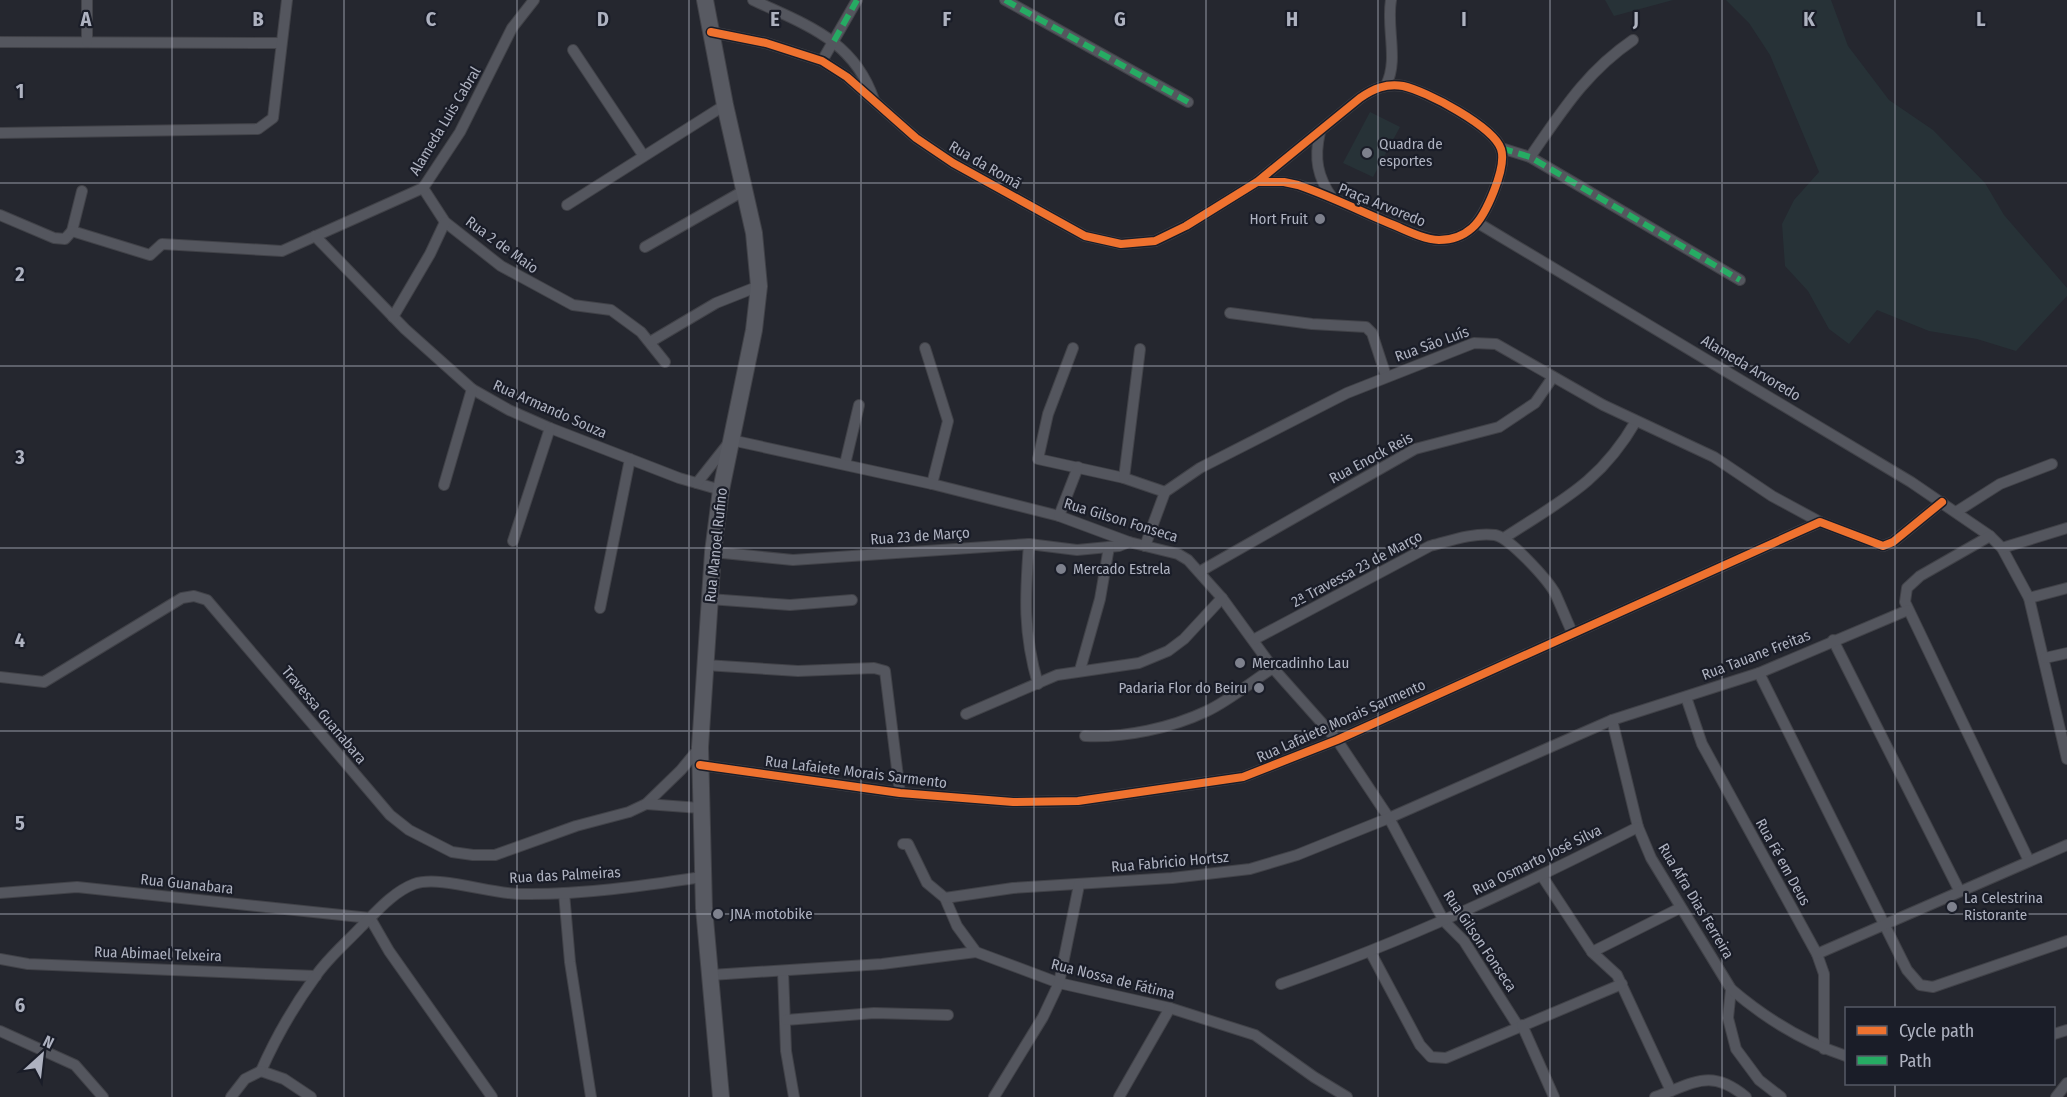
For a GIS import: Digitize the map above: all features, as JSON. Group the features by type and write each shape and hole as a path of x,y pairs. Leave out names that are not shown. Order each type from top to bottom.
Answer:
{"main road":[{"name":"Rua Manoel Rufino","path":"705,0 725,105 754,233 759,286 754,330 731,440 713,552 700,747 702,877 721,1097"}],"street":[{"path":"87,0 87,42"},
{"path":"0,133 258,129 273,118 287,0"},
{"name":"Alameda Luis Cabral","path":"72,231 150,255 162,244 282,251 423,188 465,123 512,28 534,0"},
{"name":"Rua da Romã","path":"753,0 834,40 863,72 875,103"},
{"path":"822,61 857,0"},
{"path":"1005,0 1188,102"},
{"path":"1386,85 1392,68 1389,15 1391,0"},
{"name":"Rua da Romã","path":"711,32 766,43 822,61 847,77 916,138 953,163 1059,223 1103,241 1130,244 1155,242 1178,231 1257,182"},
{"path":"1530,157 1586,79 1607,58 1633,40"},
{"path":"0,42 281,42"},
{"path":"573,50 644,154"},
{"path":"1257,182 1373,89 1386,85 1402,86 1462,115 1486,129 1501,148 1530,157 1740,280"},
{"path":"567,205 644,154 725,105"},
{"name":"Praça Arvoredo","path":"1320,132 1317,147 1319,176 1333,200"},
{"path":"1478,223 1502,168 1501,148"},
{"name":"Praça Arvoredo","path":"1257,182 1284,182 1423,237 1438,240 1460,236 1478,223"},
{"name":"Rua 2 de Maio","path":"423,188 445,222 522,279 573,305 611,310 650,342 665,362"},
{"path":"645,247 745,190"},
{"path":"0,214 54,238 65,239 72,231 82,191"},
{"path":"393,317 430,254 445,222"},
{"name":"Alameda Arvoredo","path":"1478,223 1942,502 1990,536 2002,548 2029,597 2044,658 2062,713 2067,759"},
{"name":"Rua Armando Souza","path":"315,236 393,317 472,390 550,428 630,459 722,490"},
{"path":"650,342 716,303 759,286"},
{"path":"1230,313 1312,324 1366,327 1372,333 1386,376"},
{"name":"Rua São Luís","path":"1165,492 1200,468 1347,393 1474,343 1485,342 1502,347 1636,421 1722,462 1772,496 1820,522"},
{"path":"925,348 948,421 932,484"},
{"path":"1072,348 1048,414 1037,458 1124,478 1165,492 1145,546"},
{"path":"1124,478 1140,349"},
{"name":"Rua Enock Reis","path":"1199,572 1415,449 1499,428 1536,403 1553,377"},
{"path":"444,485 472,390"},
{"path":"844,464 859,405"},
{"path":"1572,632 1554,592 1504,538 1581,488 1603,469 1620,449 1636,421"},
{"path":"513,542 550,428"},
{"path":"697,483 731,440"},
{"name":"Rua Gilson Fonseca","path":"731,440 932,484 1059,516 1129,542 1184,556 1222,598 1273,668 1336,740 1389,818 1444,921 1464,941 1520,1025 1554,1097"},
{"path":"600,608 630,459"},
{"path":"1956,512 2000,484 2052,464"},
{"path":"1059,516 1078,467"},
{"path":"1820,522 1883,546 1893,542 1942,502"},
{"name":"Rua Lafaiete Morais Sarmento","path":"700,765 900,793 1014,802 1078,801 1243,777 1336,740 1820,522"},
{"path":"2002,548 2067,528"},
{"name":"2ª Travessa 23 de Março","path":"1253,640 1430,546 1480,536 1492,535 1504,538"},
{"path":"1990,536 1911,583 1904,595 1908,610 2029,861"},
{"name":"Rua 23 de Março","path":"713,552 793,560 1029,544 1077,550 1109,547 1129,542"},
{"path":"1029,544 1024,604 1025,624 1028,649 1038,684"},
{"path":"1080,670 1100,598 1109,547"},
{"path":"2029,597 2067,588"},
{"name":"Travessa Guanabara","path":"0,677 44,681 176,601 194,596 207,600 374,799 409,830 429,842 452,852 473,855 495,855 576,826 629,812 646,804 681,770 700,747"},
{"path":"966,714 1057,675 1139,663 1168,651 1184,639 1222,598"},
{"path":"710,599 790,605 852,600"},
{"name":"Rua Tauane Freitas","path":"1611,720 1759,673 1908,610"},
{"path":"1833,640 1959,890"},
{"path":"2044,658 2067,653"},
{"path":"705,665 798,671 874,668 883,670 887,676 900,793"},
{"path":"1085,736 1119,736 1194,717 1218,705 1273,668"},
{"path":"1759,673 1907,970 1920,986 1933,987 2067,941"},
{"name":"Rua Fé em Deus","path":"1686,696 1702,744 1817,954 1824,974 1824,1049"},
{"name":"Rua Fabricio Hortsz","path":"945,898 1013,888 1079,885 1250,869 1297,855 1389,818 1611,720"},
{"name":"Rua Afra Dias Ferreira","path":"1611,720 1638,827 1651,858 1731,988 1762,1015 1824,1049 1845,1056"},
{"name":"Travessa Guanabara","path":"646,804 700,808"},
{"name":"Rua Osmarto José Silva","path":"1281,984 1371,953 1444,921 1542,876 1638,827"},
{"path":"903,844 908,844 929,887 945,898 957,926 976,952"},
{"path":"1817,954 1959,890 2067,845"},
{"path":"1542,876 1592,952 1613,970 1622,984 1671,1091"},
{"name":"Rua das Palmeiras","path":"261,1071 269,1053 316,976 370,918 402,891 426,882 494,892 564,893 702,877"},
{"path":"994,1097 1043,1017 1059,983 1079,885"},
{"name":"Rua Guanabara","path":"0,893 77,887 370,918"},
{"path":"564,893 570,962 591,1097"},
{"path":"1592,952 1680,908"},
{"path":"370,918 389,951 492,1097"},
{"name":"Rua Nossa de Fátima","path":"711,975 882,964 976,952 1059,983 1170,1008 1255,1035 1314,1077 1347,1097"},
{"path":"1371,953 1420,1045 1431,1057 1446,1058 1622,984"},
{"name":"Rua Abimael Telxeira","path":"0,959 28,964 316,976"},
{"path":"783,971 786,1052 794,1097"},
{"path":"1731,988 1728,1018 1731,1035 1743,1060 1764,1092 1782,1097"},
{"path":"1119,1097 1170,1008"},
{"path":"786,1020 874,1013 948,1015"},
{"path":"0,1031 75,1065 103,1097"},
{"path":"231,1097 245,1079 261,1071 284,1079 311,1097"},
{"path":"1655,1097 1700,1080 1716,1079 1733,1086 1746,1097"},
{"path":"2056,1097 2067,1083"}],"shaded area":[{"path":"1605,0 1673,0 1614,16"},
{"path":"1726,0 1831,0 1848,46 1889,100 1933,130 1985,183 2004,215 2067,288 2067,296 2016,351 1977,339 1929,331 1877,310 1849,344 1829,329 1808,291 1785,266 1782,224 1794,200 1819,172 1770,55 1749,23"},
{"name":"Quadra de esportes","path":"1370,112 1400,127 1373,177 1343,163"}],"marked path":[{"path":"834,41 857,0"},
{"path":"1005,0 1188,102"},
{"path":"1501,148 1530,157 1740,280"}],"cycle path":[{"path":"711,32 766,43 822,61 847,77 916,138 953,163 1085,236 1121,244 1155,241 1186,226 1257,182 1360,98 1385,86 1397,85 1413,89 1473,120 1495,140 1501,149 1502,157 1494,191 1478,222 1465,233 1443,240 1414,234 1298,185 1284,182 1257,182"},
{"path":"700,765 900,793 1013,802 1078,801 1243,777 1337,740 1820,522 1883,546 1893,542 1942,502"}],"place":[{"name":"Quadra de esportes","path":"1367,153"},
{"name":"Hort Fruit","path":"1320,219"},
{"name":"Mercado Estrela","path":"1061,569"},
{"name":"Mercadinho Lau","path":"1240,663"},
{"name":"Padaria Flor do Beiru","path":"1259,688"},
{"name":"La Celestrina Ristorante","path":"1952,907"},
{"name":"JNA motobike","path":"718,914"}]}
